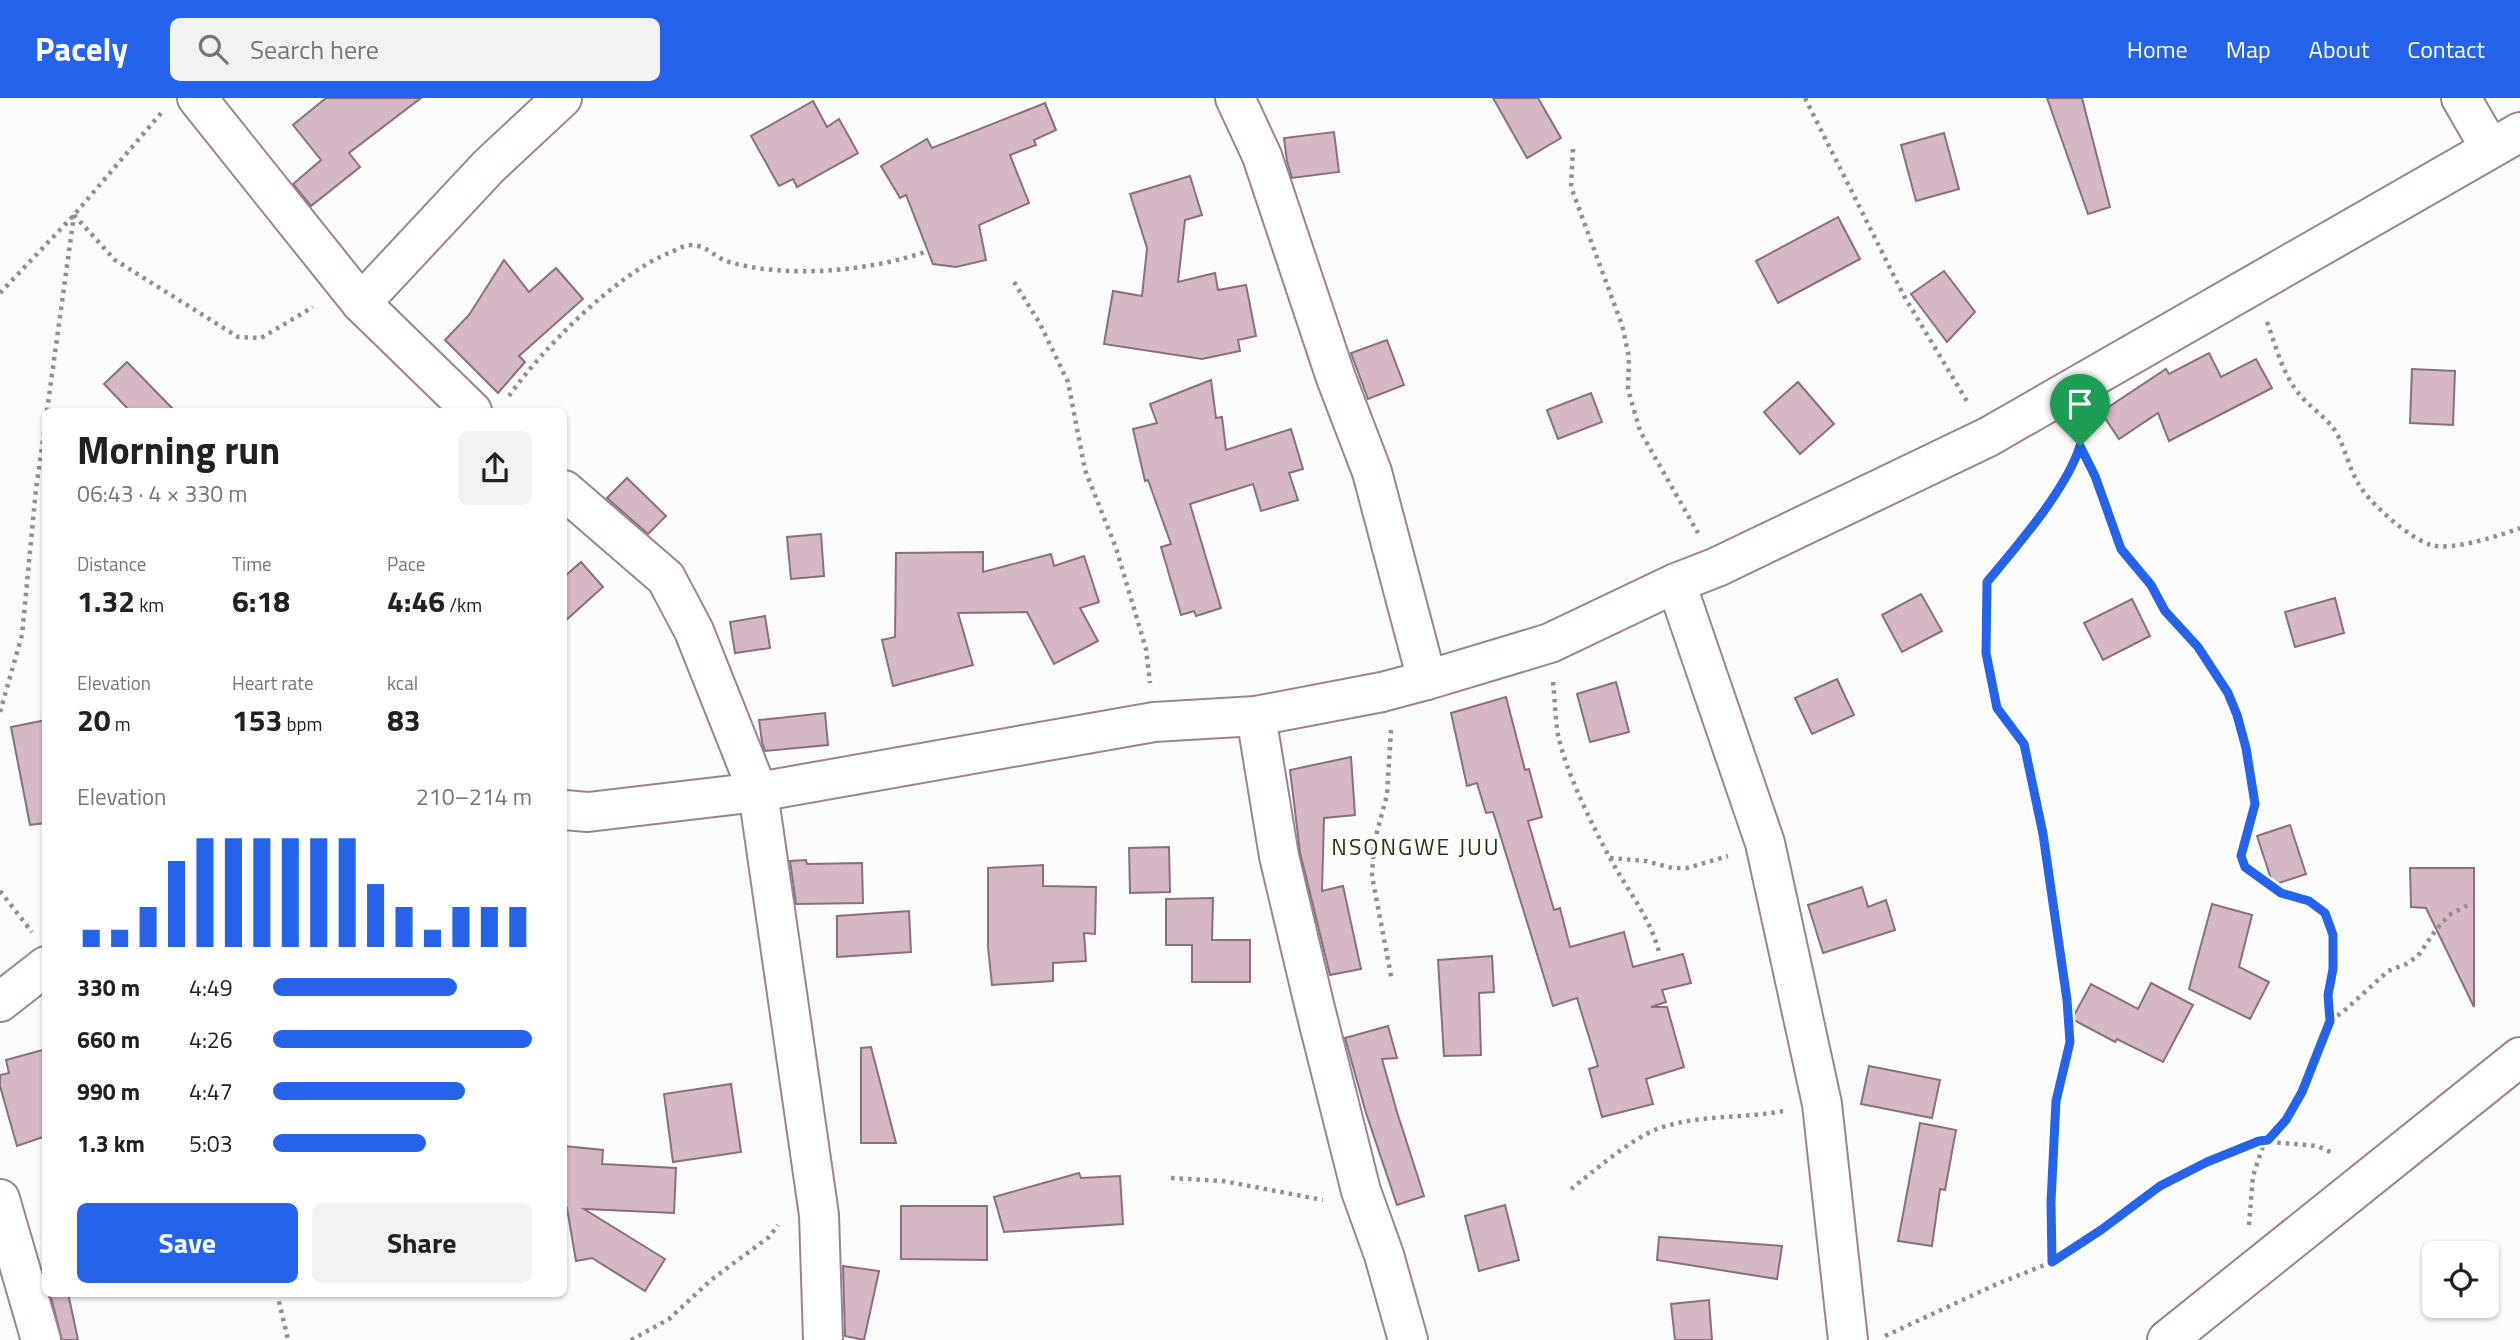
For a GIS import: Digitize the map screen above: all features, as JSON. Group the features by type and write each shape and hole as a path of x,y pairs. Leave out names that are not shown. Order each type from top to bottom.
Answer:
{"street":[{"path":"361,303 489,166 562,98"},
{"path":"1235,98 1262,156 1336,378 1372,472 1427,680"},
{"path":"567,810 588,812 758,792 1154,722 1256,716 1382,692 1550,643 1676,583 1717,567 1988,437 2505,140 2461,98"},
{"path":"181,103 361,303 464,403"},
{"path":"567,493 666,578 694,631 758,792 819,1216 822,1340"},
{"path":"1676,583 1765,843 1822,1104 1848,1340"},
{"path":"1256,716 1279,856 1361,1191 1384,1255 1408,1340"},
{"path":"0,1002 42,953"},
{"path":"2168,1340 2520,1057"},
{"path":"0,1199 41,1340"}],"path":[{"path":"1805,98 1904,296 1988,437"},
{"path":"0,293 181,103"},
{"path":"1573,149 1571,187 1622,325 1629,357 1628,389 1640,431 1717,567"},
{"path":"74,215 115,260 238,337 261,338 318,304 361,303"},
{"path":"47,408 74,215"},
{"path":"464,403 556,340 604,296 654,259 688,245 706,248 727,261 793,272 898,261 928,250"},
{"path":"1014,282 1039,322 1068,382 1085,470 1116,548 1146,649 1154,722"},
{"path":"2253,285 2290,383 2333,428 2358,483 2370,500 2394,523 2431,545 2467,544 2520,528"},
{"path":"1878,1340 1997,1284 2052,1262 2160,1186 2207,1162 2266,1140 2286,1120 2302,1092 2330,1021 2328,995 2333,969 2333,935 2325,913 2309,901 2281,893 2245,867 2241,856 2255,804 2246,748 2237,715 2228,693 2198,647 2165,611 2151,585 2121,549 2095,476 2062,411 2064,392"},
{"path":"2052,1262 2051,1202 2056,1101 2070,1042 2067,1000 2043,834 2024,744 1997,708 1986,653 1987,582 2045,508 2074,465 2080,446"},
{"path":"0,712 22,635 42,447"},
{"path":"1550,643 1558,735 1569,773 1609,858 1647,918 1659,953"},
{"path":"1382,692 1392,733 1387,795 1374,844 1372,876 1392,981"},
{"path":"1609,858 1646,861 1687,869 1765,843"},
{"path":"0,891 42,953"},
{"path":"2330,1021 2388,971 2418,956 2449,915 2470,904"},
{"path":"1571,1189 1617,1153 1659,1128 1712,1117 1775,1113 1822,1104"},
{"path":"2266,1140 2317,1146 2378,1172"},
{"path":"2235,1284 2249,1231 2253,1176 2266,1140"},
{"path":"631,1340 669,1320 711,1280 769,1237 813,1177"},
{"path":"1171,1178 1223,1181 1320,1200 1361,1191"},
{"path":"279,1297 288,1340"}],"building":[{"path":"326,98 421,98 349,153 360,167 311,206 293,184 321,160 293,125"},
{"path":"1493,98 1538,98 1561,138 1527,158"},
{"path":"2047,98 2082,98 2110,207 2088,214"},
{"path":"813,101 827,127 839,119 858,153 797,187 793,179 779,186 751,136"},
{"path":"1045,103 1056,130 1034,140 1036,145 1010,155 1029,203 979,225 986,260 956,267 933,264 906,195 900,198 881,166 927,139 932,148"},
{"path":"1334,132 1339,172 1292,178 1284,138"},
{"path":"1944,133 1959,189 1916,201 1901,145"},
{"path":"1190,176 1202,215 1185,220 1178,282 1215,273 1218,290 1246,285 1256,336 1238,340 1240,351 1202,359 1104,344 1113,291 1142,296 1147,248 1130,194"},
{"path":"1838,217 1860,259 1778,303 1756,261"},
{"path":"504,260 529,292 556,268 583,299 519,356 525,362 498,393 445,340 469,315"},
{"path":"1944,271 1975,312 1947,342 1911,294"},
{"path":"1387,340 1404,385 1368,399 1351,353"},
{"path":"2209,353 2221,377 2256,359 2272,388 2169,441 2158,413 2119,439 2101,412 2166,369 2169,374"},
{"path":"127,362 172,408 127,408 104,384"},
{"path":"2412,369 2455,371 2453,425 2410,423"},
{"path":"1211,380 1216,418 1222,417 1226,450 1291,429 1303,469 1289,473 1298,500 1261,511 1253,484 1190,504 1221,608 1196,616 1194,611 1181,615 1161,547 1171,544 1148,480 1145,481 1133,429 1157,423 1150,404"},
{"path":"1798,382 1834,424 1800,454 1764,412"},
{"path":"1591,393 1602,422 1558,439 1547,410"},
{"path":"627,478 666,516 648,534 607,498"},
{"path":"821,534 824,576 791,579 787,537"},
{"path":"983,552 983,572 1051,554 1054,566 1084,556 1099,602 1080,608 1098,641 1054,664 1027,612 958,613 973,665 893,686 882,640 895,637 896,553"},
{"path":"581,562 603,587 567,619 567,574"},
{"path":"1921,594 1942,631 1902,652 1882,615"},
{"path":"2335,598 2344,633 2295,647 2285,612"},
{"path":"2132,599 2150,636 2103,660 2084,623"},
{"path":"765,616 770,648 735,653 730,622"},
{"path":"1837,679 1854,715 1812,734 1795,698"},
{"path":"1616,682 1629,732 1590,742 1577,694"},
{"path":"1506,697 1525,770 1529,769 1542,817 1528,821 1554,910 1560,908 1570,947 1624,932 1633,967 1683,954 1691,983 1662,990 1666,1002 1651,1007 1667,1007 1684,1067 1646,1079 1653,1104 1602,1117 1589,1069 1598,1066 1577,998 1553,1006 1493,812 1486,813 1477,783 1467,786 1451,713"},
{"path":"825,713 828,745 765,751 759,720"},
{"path":"42,721 42,824 30,825 11,727"},
{"path":"1351,757 1355,815 1324,818 1322,891 1343,886 1361,969 1330,975 1300,852 1290,770"},
{"path":"2290,825 2306,874 2273,885 2257,836"},
{"path":"1169,847 1170,892 1130,893 1129,848"},
{"path":"806,860 807,864 862,863 863,903 796,904 790,861"},
{"path":"1043,865 1043,886 1096,887 1095,934 1084,933 1086,961 1053,963 1053,981 992,985 988,947 988,868"},
{"path":"2410,868 2474,868 2474,1007 2426,908 2411,907"},
{"path":"1862,887 1868,907 1886,900 1895,930 1823,953 1808,905"},
{"path":"1213,898 1212,940 1250,940 1250,982 1192,982 1192,945 1166,945 1166,899"},
{"path":"2212,904 2252,915 2239,967 2269,982 2250,1019 2189,989"},
{"path":"909,911 911,952 837,957 837,916"},
{"path":"1492,956 1494,992 1479,993 1481,1055 1444,1056 1438,960"},
{"path":"2151,983 2193,1005 2163,1062 2117,1039 2115,1042 2072,1019 2091,984 2138,1009"},
{"path":"1388,1026 1397,1058 1382,1059 1424,1196 1397,1205 1366,1113 1345,1038"},
{"path":"871,1047 896,1143 861,1143 861,1048"},
{"path":"42,1050 42,1137 17,1146 0,1086 0,1075 9,1073 6,1060"},
{"path":"1869,1066 1940,1080 1932,1118 1861,1104"},
{"path":"731,1084 741,1152 673,1162 664,1094"},
{"path":"1920,1123 1956,1130 1945,1190 1940,1189 1932,1246 1898,1241"},
{"path":"567,1146 603,1150 602,1164 676,1168 674,1213 584,1209 665,1259 645,1291 592,1258 576,1261 567,1208"},
{"path":"1079,1173 1081,1178 1120,1176 1123,1224 1004,1232 994,1197"},
{"path":"1505,1205 1519,1260 1479,1271 1465,1216"},
{"path":"901,1206 987,1206 987,1260 901,1259"},
{"path":"1659,1237 1782,1246 1777,1279 1657,1260"},
{"path":"843,1266 879,1271 864,1340 845,1336"},
{"path":"51,1297 69,1297 78,1340 62,1340"},
{"path":"1709,1300 1712,1340 1675,1340 1671,1304"}],"district":[{"name":"NSONGWE JUU","path":"1416,846"}],"route":[{"path":"2080,446 2095,476 2121,549 2142,572 2165,611 2198,647 2228,693 2237,715 2246,748 2255,804 2241,856 2245,867 2281,893 2309,901 2325,913 2333,935 2333,969 2328,995 2330,1021 2302,1092 2286,1120 2268,1140 2259,1141 2207,1162 2160,1186 2052,1262 2051,1202 2056,1101 2070,1042 2067,1000 2043,834 2024,744 1997,708 1986,653 1987,582 2022,540 2074,465 2080,446"}]}
